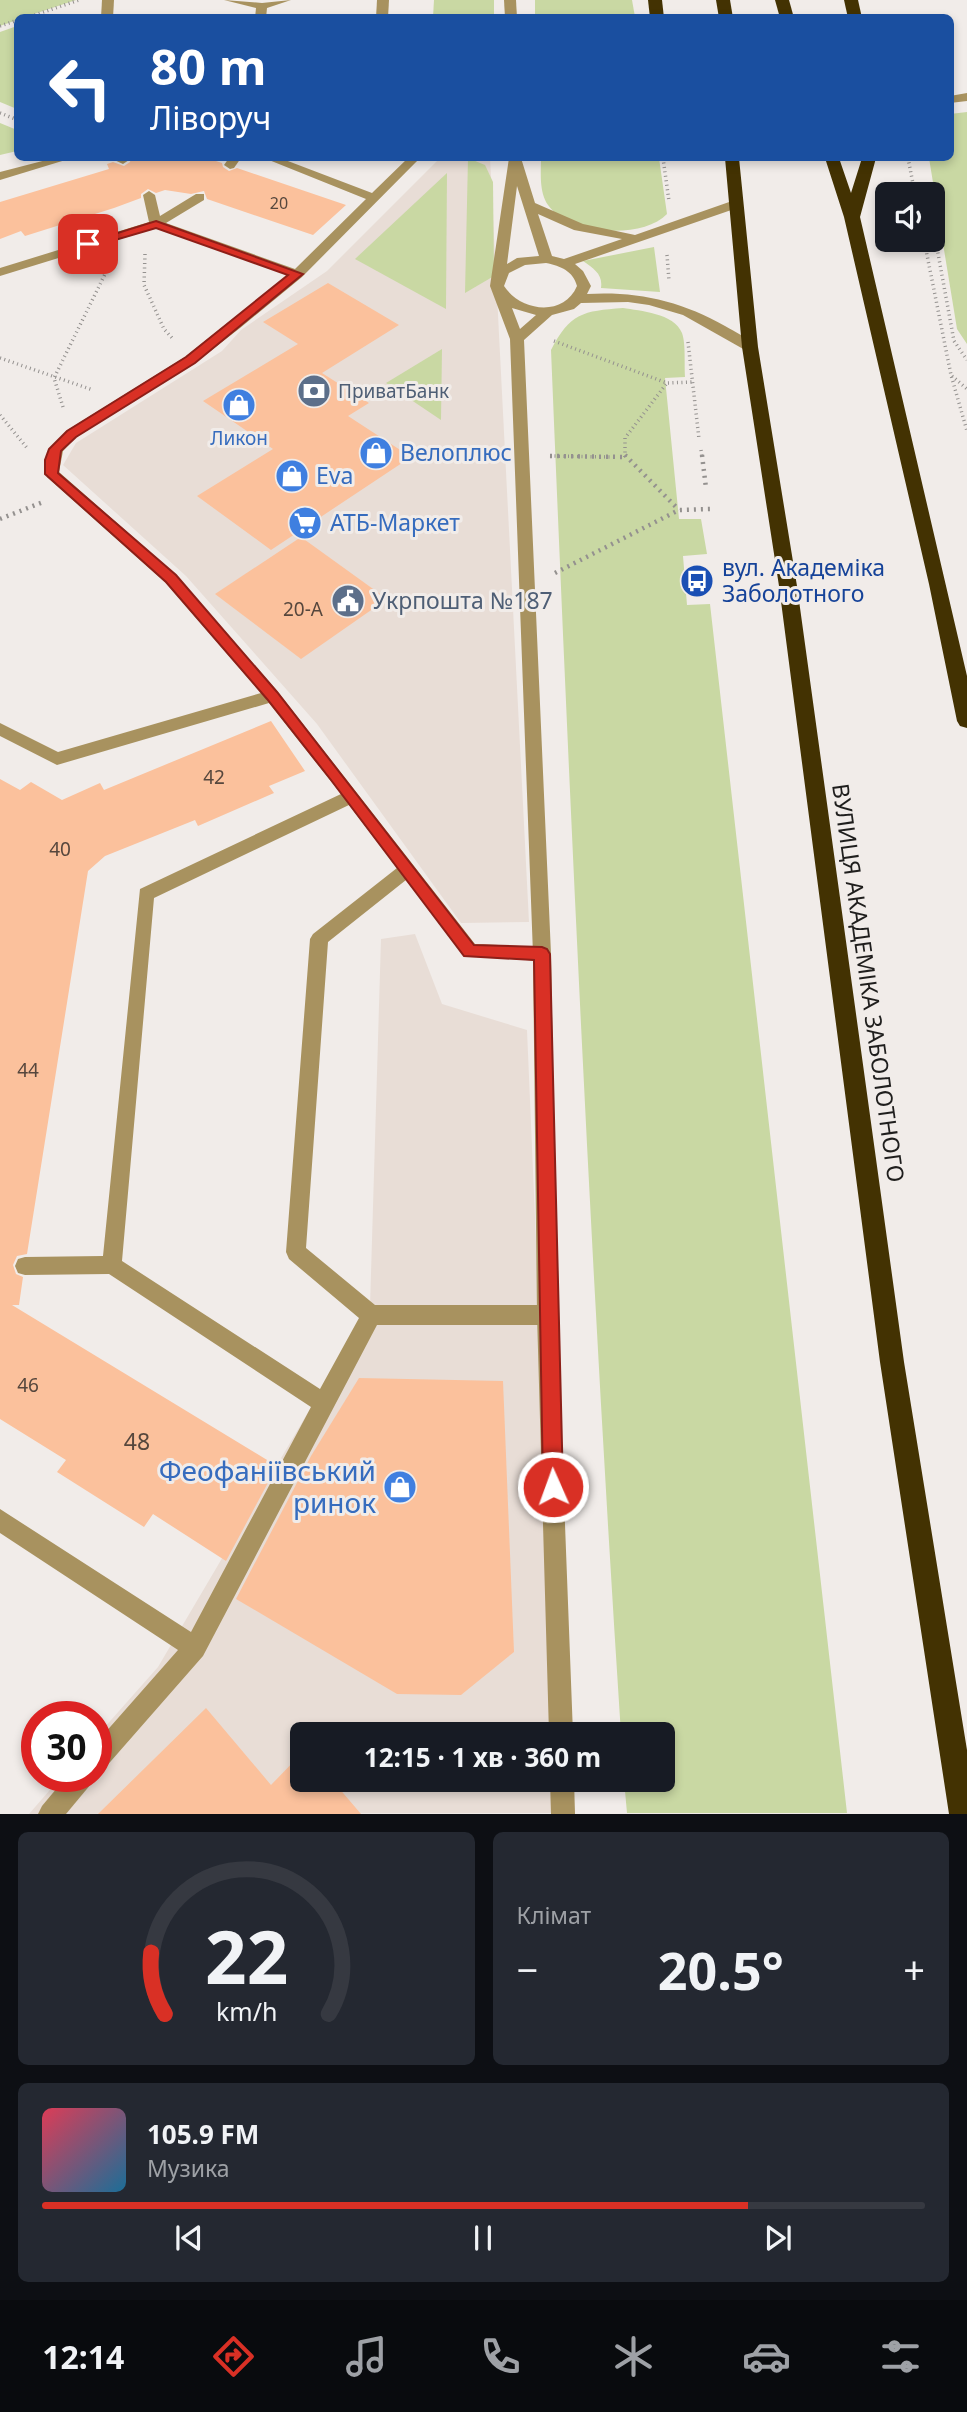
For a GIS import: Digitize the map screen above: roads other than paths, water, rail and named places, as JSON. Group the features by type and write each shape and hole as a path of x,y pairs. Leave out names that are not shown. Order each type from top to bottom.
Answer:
{"highway":[{"path":"833,161 852,217 938,584 967,721"},
{"path":"852,217 868,161"},
{"name":"ВУЛИЦЯ АКАДЕМІКА ЗАБОЛОТНОГО","path":"732,168 750,347 788,586 892,1362 963,1814"}],"street":[{"path":"230,0 260,8 285,0"},
{"path":"0,176 54,161"},
{"path":"278,161 375,198"},
{"path":"411,161 297,274 190,360 71,434 55,449 52,474 171,579 272,696 470,951 542,954"},
{"path":"515,161 497,286 517,340 542,954 547,1315 561,1722"},
{"path":"516,161 546,259"},
{"path":"149,195 156,224"},
{"path":"0,272 156,224 200,197"},
{"path":"563,264 736,204"},
{"path":"530,205 562,222 590,232 641,236"},
{"path":"156,224 297,274"},
{"path":"499,278 503,271 522,261 546,259 578,272 582,279 583,292 578,299"},
{"path":"500,295 520,308 548,311 578,299 614,296 677,307 703,317 750,347"},
{"path":"517,340 548,311"},
{"path":"0,729 57,759 272,696"},
{"path":"112,1265 146,894 352,796"},
{"path":"406,871 319,939 296,1252 371,1315 547,1315"},
{"path":"25,1266 112,1265 324,1402"},
{"path":"112,1743 195,1648 371,1315"},
{"path":"0,1520 195,1648"},
{"path":"50,1814 69,1792"},
{"path":"562,1792 563,1814"}],"place":[{"name":"ПриватБанк","path":"314,391"},
{"name":"Ликон","path":"239,405"},
{"name":"Велоплюс","path":"376,453"},
{"name":"Eva","path":"292,476"},
{"name":"АТБ-Маркет","path":"305,523"},
{"name":"вул. Академіка Заболотного","path":"697,581"},
{"name":"Укрпошта №187","path":"348,601"},
{"name":"Феофаніївський ринок","path":"400,1487"}]}
